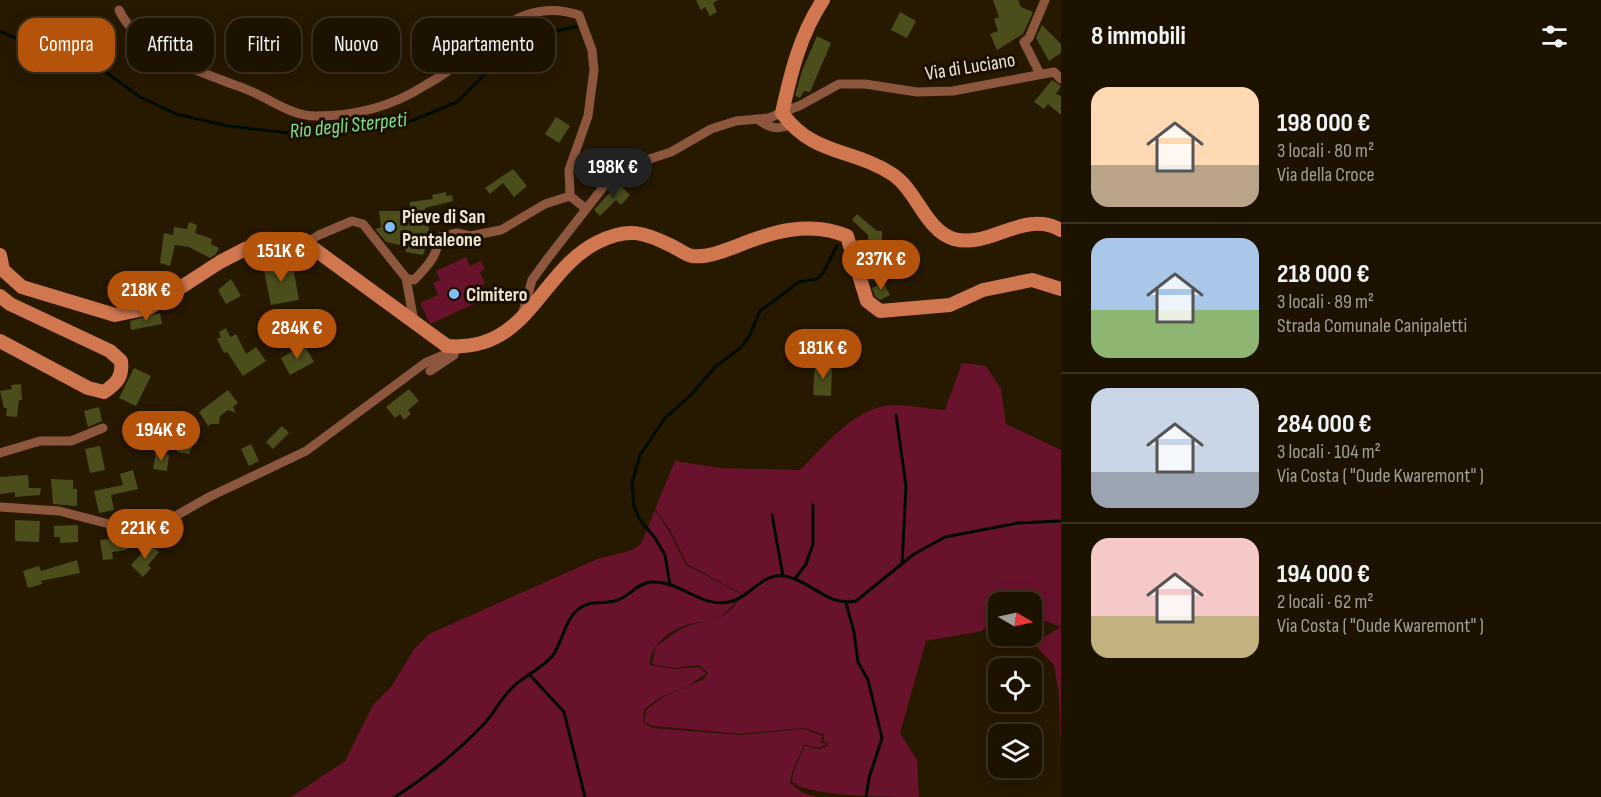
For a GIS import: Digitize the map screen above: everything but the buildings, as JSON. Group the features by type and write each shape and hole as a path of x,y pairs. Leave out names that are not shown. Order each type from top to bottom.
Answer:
{"street":[{"path":"823,0 810,20 797,50 782,112 791,125 822,147 873,162 893,174 908,186 939,232 956,239 988,235 1027,223 1061,231"},
{"path":"1040,74 1024,42 1029,38 1045,0"},
{"path":"119,10 122,17 148,42 174,61 255,93 293,112 313,116 377,110 424,87 471,53 513,17 540,7 564,7 579,15 592,50 594,70 588,116 569,170 570,196 585,208"},
{"name":"Via di Luciano","path":"521,321 532,280 585,208 608,182 633,164 671,152 711,129 736,121 757,119 782,112 839,84 865,84 917,92 953,91 1054,72 1061,79"},
{"path":"757,119 766,126 780,129 791,125"},
{"path":"406,278 414,280 428,265 438,251 440,237 457,233 470,236 501,230 521,216 570,196"},
{"path":"0,255 3,270 22,287 115,315 149,308 220,262 245,249 272,244 306,243 319,235 352,222 363,224 406,278 414,322"},
{"path":"0,507 59,511 136,531 165,522 209,497 306,451 425,363 462,347 492,339 521,321 575,258 598,242 620,234 643,232 692,256 719,253 777,230 836,231 847,236 867,301 880,311 950,305 983,290 1032,280 1061,289"},
{"path":"306,243 447,346 462,347"},
{"path":"0,296 10,304 110,351 121,362 122,372 117,383 104,392 88,388 0,341"},
{"path":"430,371 462,347"},
{"path":"0,453 40,441 71,441 103,428"}],"shaded area":[{"path":"466,257 470,266 481,261 485,269 480,272 485,284 479,287 485,299 430,324 420,303 438,295 433,283 440,280 436,271"},
{"path":"962,363 986,366 1001,389 1006,424 1061,450 1061,627 1042,620 1042,592 988,592 988,626 982,631 926,641 900,733 917,760 919,797 816,791 792,782 793,773 805,745 817,749 829,744 823,741 824,735 804,728 740,734 653,726 644,722 646,710 663,697 704,679 708,673 699,665 674,668 652,664 656,646 688,626 726,614 742,594 687,564 670,530 655,509 675,461 720,468 800,470 842,428 867,412 894,405 945,410"},
{"path":"655,510 669,531 686,565 741,594 731,608 718,618 683,626 662,639 657,645 650,665 674,669 699,667 706,673 690,685 663,696 644,709 643,723 653,728 740,735 804,729 822,736 821,742 827,744 824,746 815,747 804,744 790,783 803,793 818,797 291,797 345,761 373,705 391,687 414,649 429,634 597,559 632,550 641,544"},
{"path":"1061,627 1061,746 1059,694 1054,665 1036,646 1042,646 1042,638"}],"waterway":[{"name":"Rio degli Sterpeti","path":"0,31 68,61 100,68 140,97 176,114 228,126 298,134 411,121 457,102 513,46 547,33 580,26"},
{"path":"670,585 665,555 640,520 634,506 632,483 640,455 665,418 692,394 715,367 740,348 749,337 760,311 799,282 817,279 823,273 837,246"},
{"path":"896,415 906,486 902,564"},
{"path":"795,579 806,564 813,544 813,505"},
{"path":"772,515 783,576"},
{"path":"395,797 430,773 463,745 487,720 509,690 549,660 571,618 584,606 620,599 641,585 651,582 671,585 709,601 729,602 743,596 763,581 777,576 795,579 836,600 856,601 914,554 945,537 1018,523 1061,521"},
{"path":"846,603 854,632 858,662 868,680 882,738 869,778 866,797"},
{"path":"529,674 564,712 585,797"}],"place":[{"name":"Pieve di San Pantaleone","path":"390,227"},
{"name":"Cimitero","path":"454,294"}]}
